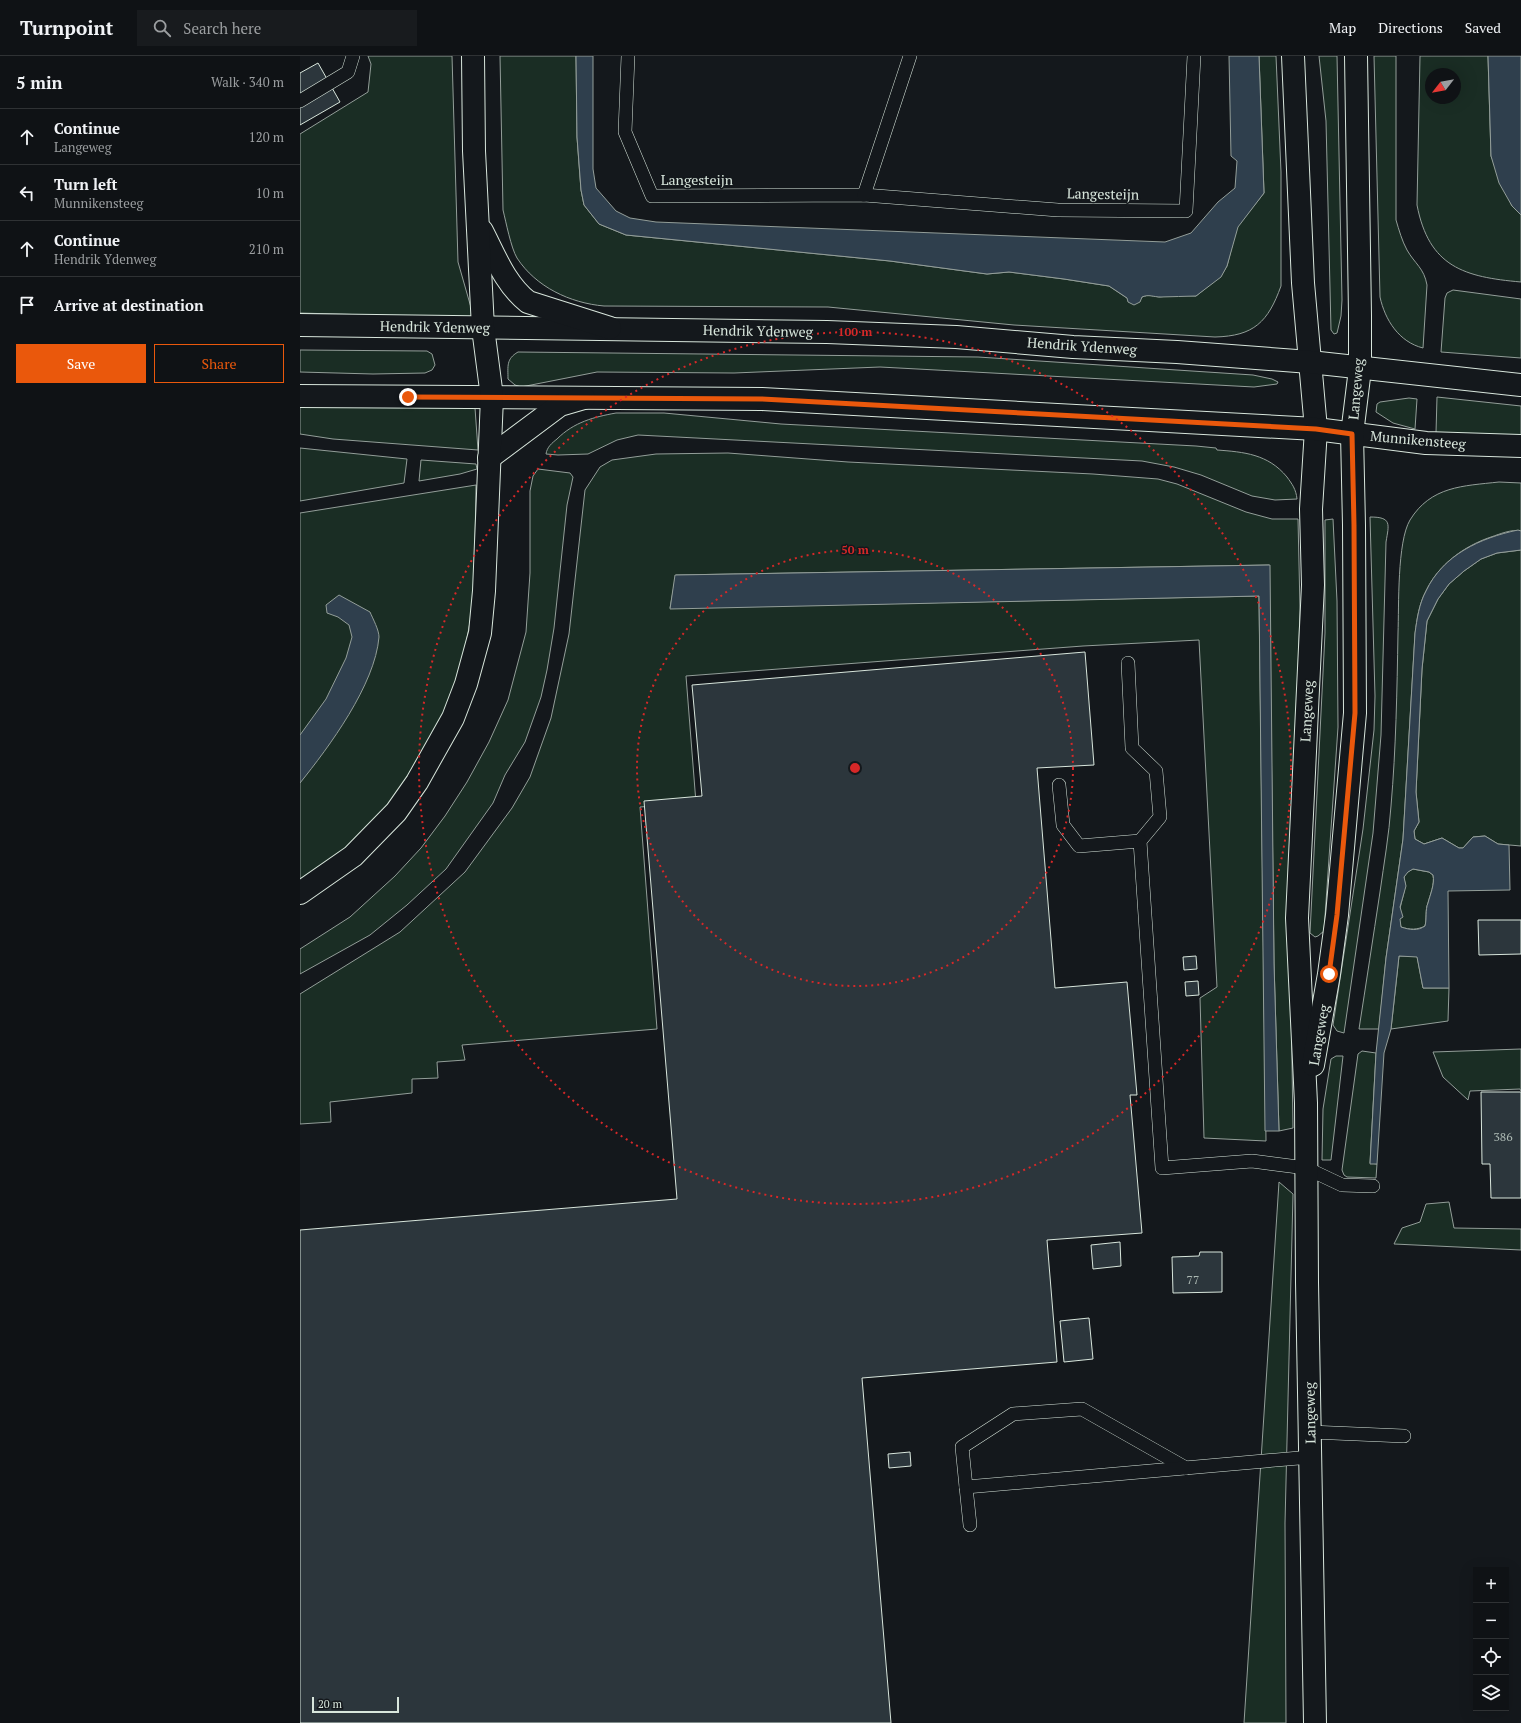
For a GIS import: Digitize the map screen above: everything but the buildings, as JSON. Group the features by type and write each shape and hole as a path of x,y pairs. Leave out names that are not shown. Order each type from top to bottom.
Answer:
{"main road":[{"path":"300,893 353,856 396,812 418,782 453,718 466,684 480,632 484,591 492,397 483,328 474,151 473,56"},
{"name":"Langeweg","path":"1293,56 1303,283 1316,429 1312,509 1313,585 1297,918 1306,1103 1315,1723"},
{"name":"Langeweg","path":"1306,1103 1329,974 1337,915 1355,713 1352,434 1360,369 1356,56"},
{"path":"478,223 504,273 517,294 528,302 610,328"},
{"name":"Hendrik Ydenweg","path":"300,325 483,328 610,328 956,336 1073,347 1310,362 1360,369"},
{"path":"1360,369 1521,385"},
{"path":"300,396 762,399 1316,429"},
{"path":"490,458 560,405 584,398"},
{"name":"Munnikensteeg","path":"1316,429 1426,443 1521,446"}],"lane":[{"path":"300,101 348,72 353,56"},
{"name":"Langesteijn","path":"628,56 626,132 652,196 864,195 1058,210 1186,211 1194,56"},
{"path":"864,195 910,56"},
{"path":"1128,663 1132,748 1156,771 1160,816 1140,841 1162,1168 1252,1161 1306,1168 1342,1185 1373,1186"},
{"path":"1059,785 1063,825 1079,846 1140,841"},
{"path":"970,1525 962,1447 1013,1414 1082,1409 1186,1468"},
{"path":"1310,1432 1404,1436"},
{"path":"966,1487 1311,1457"}],"green space":[{"path":"368,56 452,56 458,262 474,318 300,313 300,134 368,92 371,64"},
{"path":"500,56 576,56 577,137 581,190 584,205 599,224 626,235 890,261 987,274 1009,272 1109,286 1127,298 1148,295 1159,297 1177,295 1196,296 1221,276 1227,266 1237,227 1264,193 1259,56 1276,56 1281,172 1281,286 1271,309 1258,325 1240,334 1215,337 1014,325 828,307 604,306 579,301 555,292 534,277 517,258 513,248 503,210"},
{"path":"1319,56 1337,56 1342,300 1341,316 1337,333 1334,334 1331,330 1326,121"},
{"path":"1374,56 1396,56 1396,220 1405,247 1426,279 1427,285 1423,348 1407,341 1394,329 1385,314 1380,297"},
{"path":"1420,56 1488,56 1491,156 1512,206 1521,215 1521,282 1482,277 1466,272 1452,265 1440,255 1430,242 1423,226 1417,205"},
{"path":"1453,290 1521,299 1521,358 1441,352 1445,298 1447,293"},
{"path":"300,350 427,351 432,354 435,365 432,370 425,373 373,374 300,372"},
{"path":"518,352 978,357 1253,375 1272,379 1278,382 1277,384 1254,387 880,367 734,373 597,372 521,387 515,385 508,379 508,363 511,357"},
{"path":"1437,397 1521,406 1521,438 1436,433"},
{"path":"1409,398 1417,399 1415,429 1393,423 1376,412 1377,404 1380,402"},
{"path":"300,404 473,406 475,408 478,450 333,439 300,434"},
{"path":"616,413 664,413 781,424 1216,448 1217,450 1246,453 1272,463 1280,469 1292,484 1295,489 1297,499 1275,500 1252,496 1201,475 1174,467 1142,461 638,435 617,440 588,454 546,454 547,449 570,428 600,416"},
{"path":"300,448 407,459 404,483 300,501"},
{"path":"728,453 848,462 1093,474 1158,479 1177,484 1246,512 1272,519 1298,519 1300,609 1290,935 1293,1128 1279,1131 1274,963 1269,565 676,575 670,608 1259,596 1266,1141 1204,1138 1200,998 1217,987 1199,640 1083,646 686,676 696,803 640,807 657,1029 462,1045 465,1060 437,1062 438,1078 412,1079 412,1093 330,1102 331,1122 300,1124 300,994 400,932 465,872 512,808 530,777 551,718 569,634 585,490 600,467 612,460 656,454"},
{"path":"421,460 476,464 477,469 460,474 419,481"},
{"path":"538,469 570,473 573,477 567,505 554,628 547,670 541,697 525,742 505,775 493,803 446,869 407,905 370,935 300,974 300,949 350,917 395,876 421,848 445,816 467,782 489,742 508,700 526,632 530,573 530,491 533,476"},
{"path":"1499,482 1521,483 1521,531 1506,532 1481,541 1462,551 1437,573 1431,582 1420,606 1415,634 1403,839 1386,958 1379,1029 1359,1029 1390,817 1396,720 1400,575 1403,543 1406,530 1410,520 1418,509 1438,494 1461,487"},
{"path":"476,485 474,601 463,659 450,710 374,828 300,887 300,513"},
{"path":"1370,517 1377,517 1386,520 1388,526 1386,542 1381,735 1373,833 1344,1033 1337,1031 1333,1025 1363,829 1374,730 1375,696"},
{"path":"1333,519 1337,601 1338,727 1324,931 1315,937 1310,933 1325,633 1325,520"},
{"path":"1521,550 1521,846 1498,844 1485,836 1473,837 1463,848 1459,848 1442,838 1424,844 1415,839 1414,831 1419,822 1416,792 1422,669 1427,621 1438,599 1449,584 1464,571 1481,559 1497,553"},
{"path":"1413,869 1429,872 1433,875 1433,882 1427,908 1425,926 1407,929 1401,927 1399,917 1400,907 1405,886 1404,878 1406,873"},
{"path":"1399,956 1417,956 1423,988 1449,988 1448,1021 1391,1029"},
{"path":"1521,1049 1521,1091 1520,1089 1470,1091 1468,1100 1443,1077 1433,1052"},
{"path":"1362,1051 1376,1053 1370,1163 1377,1164 1376,1178 1347,1177 1344,1175 1342,1170 1358,1054"},
{"path":"1336,1056 1343,1056 1331,1160 1322,1160 1323,1109 1331,1059"},
{"path":"1279,1182 1293,1194 1285,1523 1286,1723 1244,1723"},
{"path":"1449,1202 1454,1228 1521,1229 1521,1250 1394,1244 1402,1228 1420,1222 1426,1204"}],"water":[{"path":"576,56 593,56 593,169 596,188 616,211 630,218 656,222 1165,242 1191,233 1218,202 1235,188 1237,161 1231,156 1229,56 1259,56 1264,193 1238,227 1227,266 1221,277 1196,296 1147,296 1142,297 1140,302 1134,305 1128,302 1127,298 1109,286 1064,279 1009,272 987,274 890,261 626,235 599,224 584,205 581,190 577,137"},
{"path":"1488,56 1521,56 1521,215 1512,206 1499,183 1491,156"},
{"path":"1518,530 1521,531 1521,550 1497,553 1481,559 1464,571 1449,584 1438,599 1427,621 1422,669 1416,792 1419,822 1414,831 1415,839 1424,844 1442,838 1459,848 1463,848 1473,837 1485,836 1498,844 1509,845 1510,890 1448,891 1449,988 1423,988 1417,957 1399,956 1391,1029 1384,1053 1377,1164 1370,1164 1376,1053 1386,958 1403,839 1415,633 1419,612 1426,591 1433,578 1442,567 1464,550 1477,543 1504,533","holes":["1413,869 1429,872 1433,875 1433,882 1427,908 1425,926 1414,930 1401,927 1400,919 1403,917 1400,907 1406,886 1404,877"]},
{"path":"1270,565 1274,963 1279,1131 1265,1131 1259,596 670,609 675,575"},
{"path":"339,595 370,612 379,634 376,656 360,695 349,714 337,734 300,783 300,735 326,699 346,658 352,637 349,625 338,617 327,613 326,605"}],"route":[{"path":"408,397 762,399 1182,421 1316,429 1352,434 1355,593 1355,713 1337,915 1329,974"}]}
